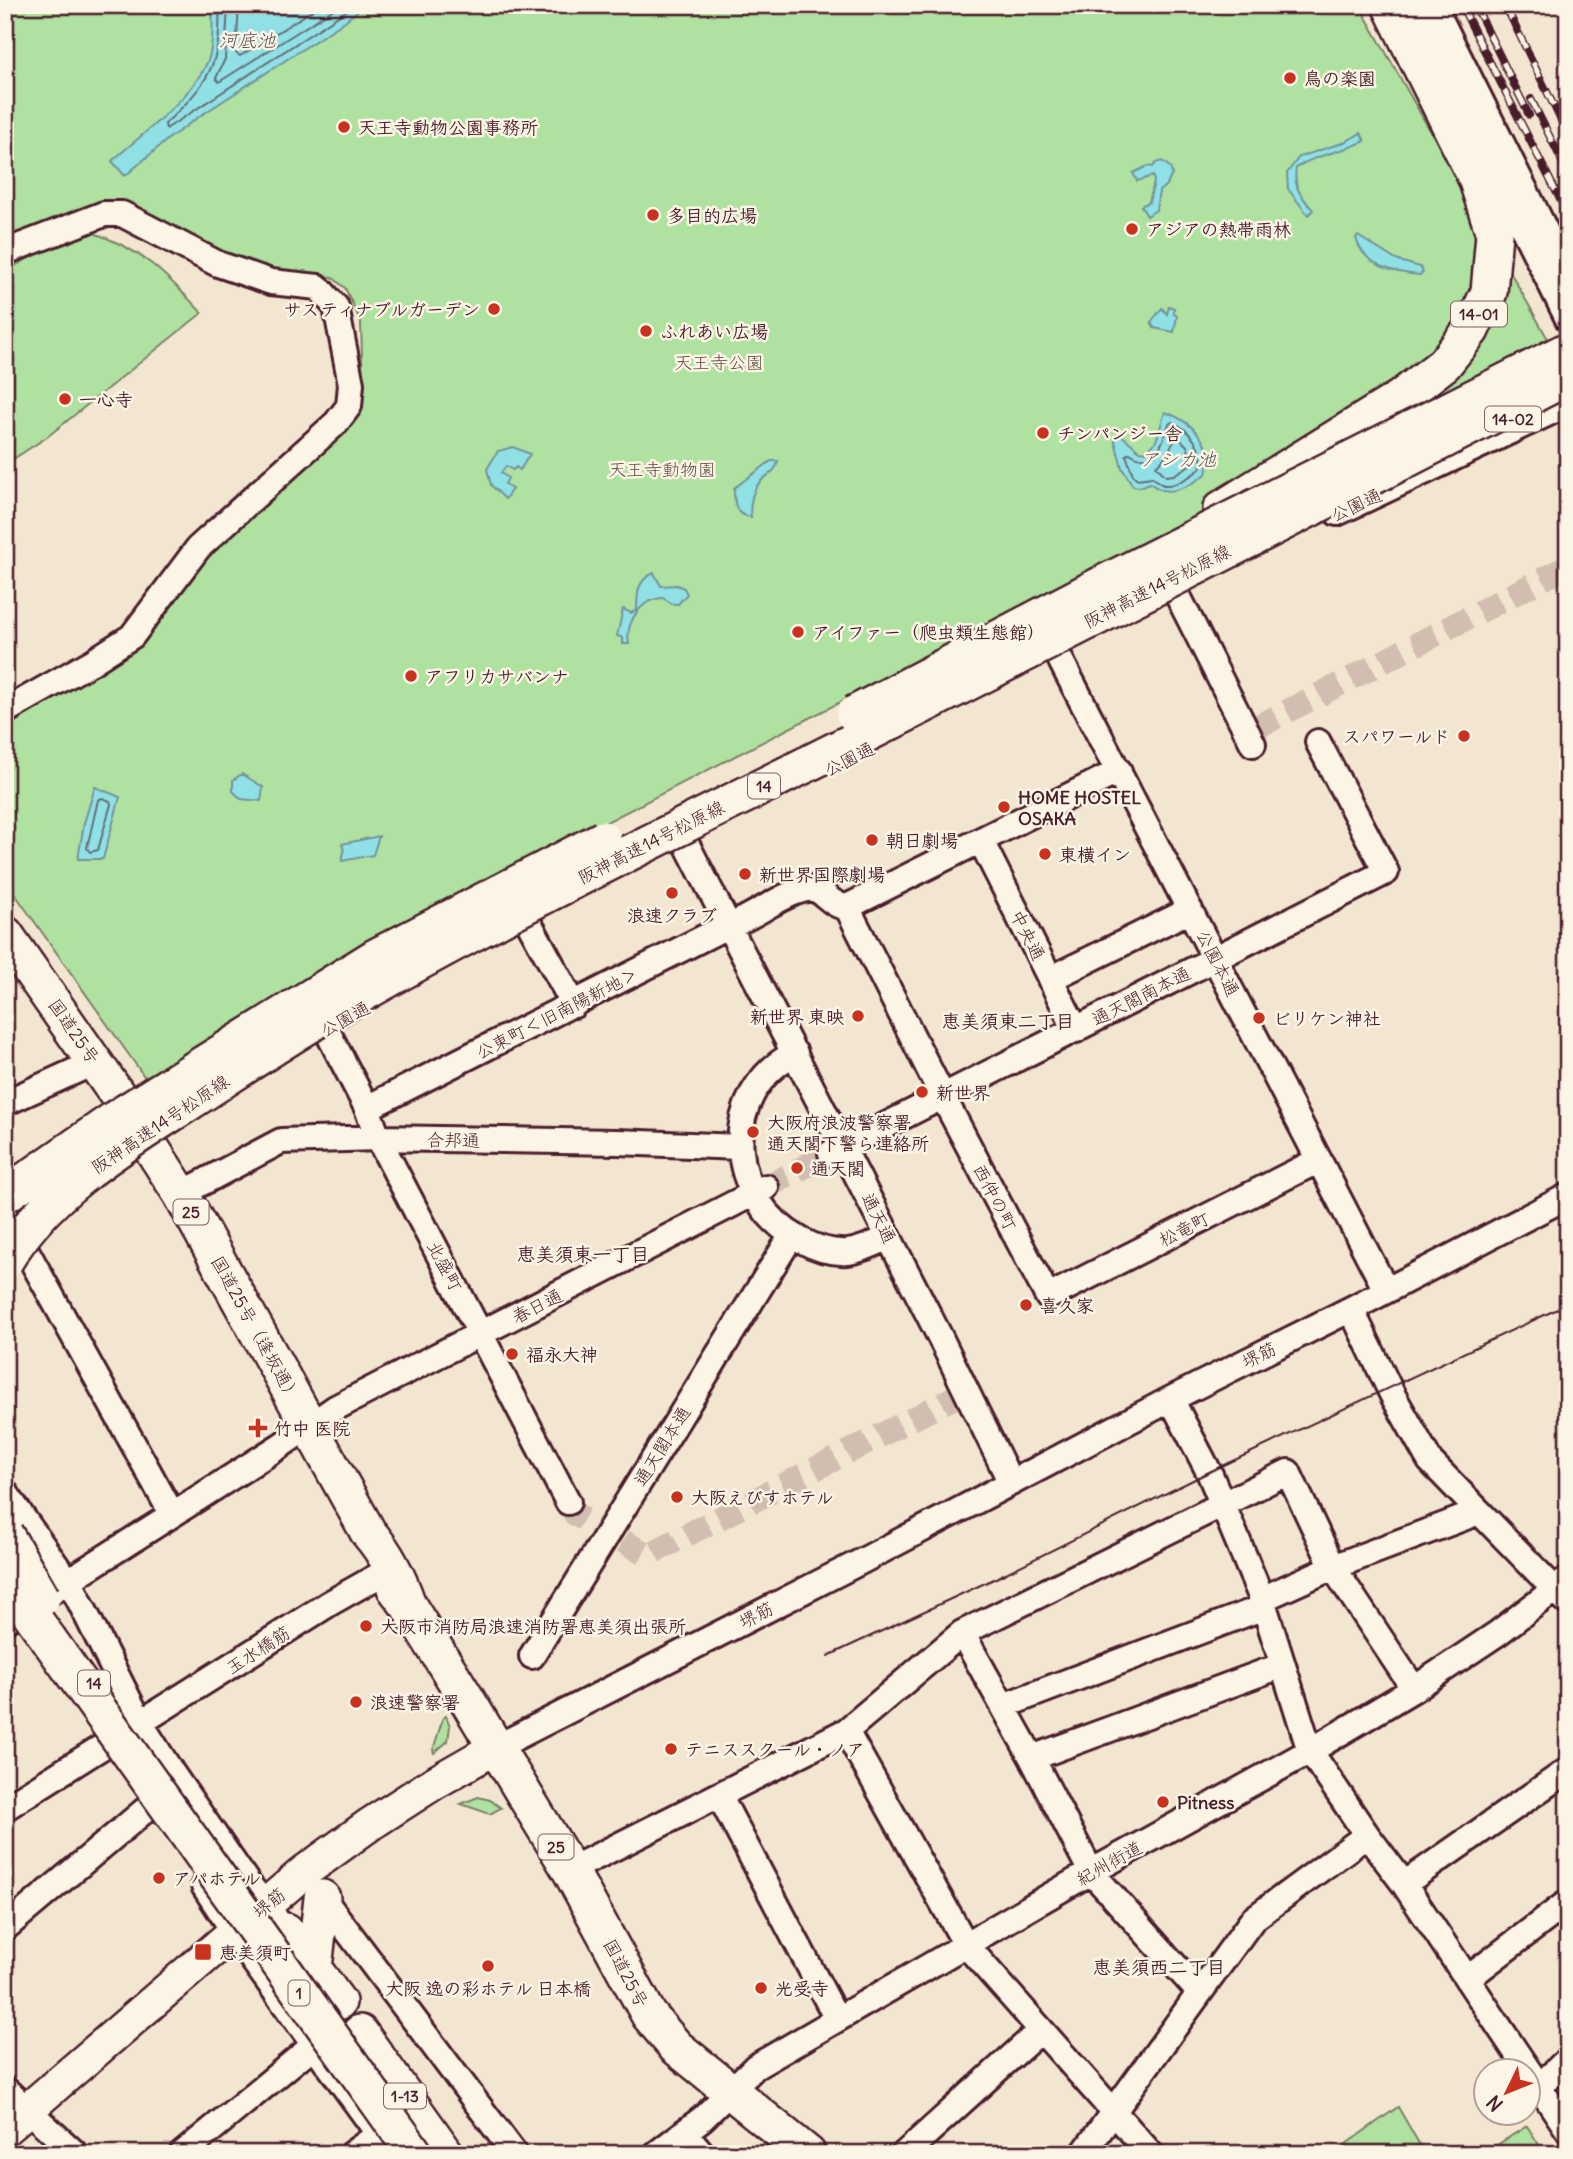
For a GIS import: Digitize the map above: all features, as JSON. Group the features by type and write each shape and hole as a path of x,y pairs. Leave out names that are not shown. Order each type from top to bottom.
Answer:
{"highway":[{"name":"14-01","path":"1104,583 1400,398 1444,364 1471,330 1489,292 1494,234 1476,178 1401,13"},
{"name":"阪神高速14号松原線","path":"6,1208 117,1118 375,957 528,877 845,719 1104,583 1568,350"},
{"name":"阪神高速14号松原線","path":"5,1261 33,1223 79,1179 222,1081 346,1004 581,877 1568,377"},
{"name":"14-02","path":"1455,435 1504,424 1568,394"},
{"name":"国道25号","path":"5,934 140,1130"},
{"name":"国道25号（逢坂通）","path":"140,1130 181,1194 368,1532 380,1545 401,1585 408,1605 495,1748"},
{"name":"国道25号（逢坂通）","path":"368,1532 375,1578 408,1605"},
{"name":"14","path":"5,1534 184,1831"},
{"name":"1","path":"5,1578 415,2154"},
{"name":"国道25号","path":"495,1748 570,1870 649,2015 676,2046 808,2154"},
{"path":"314,1885 289,1941 338,2002"},
{"name":"1-13","path":"362,2036 446,2154"}],"main road":[{"name":"堺筋","path":"13,2108 234,1932 289,1941 314,1885 369,1825 495,1748"}],"street":[{"path":"1433,5 1568,276"},
{"path":"1401,13 1568,318"},
{"path":"5,252 104,214 122,214 218,264 271,282 318,287 336,307 351,384 349,406 336,423 198,548 132,636 5,711"},
{"name":"公園通","path":"140,1130 169,1125 326,1029 528,921 1292,534 1568,404"},
{"path":"1176,592 1252,735"},
{"name":"公園本通","path":"1060,661 1190,910 1221,955 1313,1150 1386,1290"},
{"name":"通天閣南本通","path":"837,1150 1386,872 1318,742"},
{"path":"847,907 1119,771"},
{"name":"中央通","path":"981,841 1076,1030"},
{"name":"通天通","path":"686,843 738,923 837,1150 888,1237 961,1392 1011,1483"},
{"name":"公東町＜旧南陽新地＞","path":"368,1108 790,895 810,889 820,892 837,906 847,907"},
{"name":"西仲の町","path":"847,907 1048,1297"},
{"path":"1050,979 1190,910"},
{"path":"528,921 574,1005"},
{"name":"北盛町","path":"326,1029 368,1108 378,1138 568,1502"},
{"path":"795,1053 767,1073 749,1098 743,1114 739,1147 747,1179 760,1191 771,1217 792,1236 824,1250 846,1252 866,1248 888,1237"},
{"path":"5,1103 95,1062"},
{"path":"140,1130 6,1208 172,1514"},
{"name":"合邦通","path":"181,1194 281,1141 378,1138 739,1147"},
{"name":"松竜町","path":"1048,1297 1313,1150"},
{"name":"春日通","path":"8,1614 68,1581 335,1408 760,1191"},
{"name":"堺筋","path":"495,1748 1568,1196"},
{"name":"通天閣本通","path":"531,1656 610,1533 792,1236"},
{"path":"1351,1309 1392,1394 1430,1461 1479,1512 1564,1590"},
{"path":"1171,1399 1209,1472 1263,1603 1310,1751 1404,1884 1521,2058"},
{"path":"570,1870 846,1731 962,1633 1288,1472 1333,1567 1414,1689"},
{"path":"5,1492 68,1581 147,1721 172,1773 289,1941 320,2040"},
{"path":"1003,1706 1263,1603 1333,1567 1479,1512"},
{"name":"玉水橋筋","path":"110,1743 375,1578"},
{"name":"紀州街道","path":"656,2154 731,2093 755,2067 1091,1872 1310,1751 1414,1689 1564,1590"},
{"path":"8,1614 110,1743 265,1976 320,2040 387,2138 409,2154"},
{"path":"962,1633 1032,1758 1091,1872 1199,1992"},
{"path":"1032,1758 1283,1665"},
{"path":"846,1731 966,1945 1152,2154"},
{"path":"5,1808 110,1743"},
{"path":"1404,1884 1568,1770"},
{"path":"719,1795 837,2019"},
{"path":"5,1928 150,1806"},
{"path":"1083,2154 1253,1920 1367,1835"},
{"path":"314,1885 514,2154"},
{"path":"1466,1979 1568,1902"},
{"path":"265,1976 268,1962 289,1941"},
{"path":"904,2154 1040,2031"},
{"path":"182,2154 320,2040"},
{"path":"1542,2084 1568,2059"},
{"path":"1542,2089 1568,2130"},
{"path":"13,2108 76,2154"},
{"path":"684,2132 703,2154"},
{"path":"351,2154 387,2138"}],"green space":[{"name":"天王寺公園","path":"5,5 1359,5 1548,339 472,891 146,1079 5,880 5,729 139,643 206,554 358,415 363,396 361,322 345,288 332,277 272,269 224,253 133,205 99,205 5,238"},
{"path":"91,232 125,246 152,264 202,313 47,437 7,463 5,271 46,249"},
{"path":"446,1716 450,1726 448,1741 434,1753 443,1718"},
{"path":"478,1797 490,1800 501,1808 490,1814 461,1804"},
{"path":"1398,2107 1425,2154 1332,2154"},
{"path":"1524,2128 1528,2128 1545,2154 1483,2154"}],"water":[{"name":"河底池","path":"212,5 365,5 341,24 200,116 125,176 112,161 182,98 204,68 212,42"},
{"path":"1361,133 1365,141 1312,159 1296,168 1297,186 1313,210 1308,215 1288,189 1287,173 1299,157 1345,142"},
{"path":"1162,161 1170,167 1172,174 1167,185 1159,191 1156,210 1147,216 1141,206 1149,202 1153,176 1137,181 1133,173 1148,166 1153,167"},
{"path":"1358,236 1396,260 1420,267 1423,272 1420,275 1410,274 1381,266 1365,255 1356,238"},
{"path":"1169,306 1174,308 1174,314 1177,316 1174,332 1154,328 1151,322 1162,308 1167,314"},
{"name":"アシカ池","path":"1165,412 1184,421 1205,444 1208,453 1206,474 1186,487 1171,491 1157,488 1150,483 1140,487 1133,486 1122,468 1115,441 1119,433 1140,451 1147,452 1156,441"},
{"path":"513,447 530,454 520,470 506,466 501,473 508,478 505,484 512,489 505,499 491,485 487,469 498,451"},
{"path":"771,461 778,461 773,471 755,490 751,517 741,514 735,503 734,488"},
{"path":"654,573 661,586 677,585 684,588 687,594 678,604 672,604 663,598 655,599 642,607 632,620 629,644 623,644 623,638 617,636 623,609 631,613 637,610 641,584"},
{"path":"242,774 263,787 261,801 241,799 233,791 233,780"},
{"path":"95,787 120,797 103,859 78,859 84,823"},
{"path":"379,836 373,855 342,861 342,844"}],"tunnel":[{"path":"1255,728 1568,566"},
{"path":"766,1187 831,1153"},
{"path":"623,1541 648,1555 957,1396"},
{"path":"568,1502 575,1514 598,1527"}],"tram line":[{"path":"828,1656 998,1577 1209,1472 1568,1304"}],"railway":[{"path":"1461,5 1568,215"},
{"path":"1475,5 1529,115"},
{"path":"1505,5 1568,135"},
{"path":"1531,99 1568,173"}],"place":[{"name":"鳥の楽園","path":"1290,78"},
{"name":"天王寺動物公園事務所","path":"344,127"},
{"name":"多目的広場","path":"653,215"},
{"name":"アジアの熱帯雨林","path":"1132,229"},
{"name":"サスティナブルガーデン","path":"494,309"},
{"name":"ふれあい広場","path":"646,331"},
{"name":"一心寺","path":"65,399"},
{"name":"チンパンジー舎","path":"1043,433"},
{"name":"アイファー（爬虫類生態館）","path":"798,632"},
{"name":"アフリカサバンナ","path":"411,676"},
{"name":"スパワールド","path":"1464,736"},
{"name":"HOME HOSTEL OSAKA","path":"1004,807"},
{"name":"朝日劇場","path":"872,840"},
{"name":"東横イン","path":"1045,854"},
{"name":"新世界国際劇場","path":"745,874"},
{"name":"浪速クラブ","path":"672,893"},
{"name":"新世界 東映","path":"858,1016"},
{"name":"ビリケン神社","path":"1259,1018"},
{"name":"新世界","path":"922,1092"},
{"name":"大阪府浪波警察署 通天閣下警ら連絡所","path":"753,1132"},
{"name":"通天閣","path":"797,1168"},
{"name":"喜久家","path":"1026,1305"},
{"name":"福永大神","path":"512,1354"},
{"name":"竹中 医院","path":"258,1428"},
{"name":"大阪えびすホテル","path":"677,1497"},
{"name":"大阪市消防局浪速消防署恵美須出張所","path":"366,1626"},
{"name":"浪速警察署","path":"356,1702"},
{"name":"テニススクール・ノア","path":"671,1749"},
{"name":"Pitness","path":"1163,1802"},
{"name":"アパホテル","path":"159,1878"},
{"name":"恵美須町","path":"203,1952"},
{"name":"大阪 逸の彩ホテル 日本橋","path":"488,1966"},
{"name":"光受寺","path":"761,1988"}],"district":[{"name":"恵美須東二丁目","path":"1008,1021"},
{"name":"恵美須東一丁目","path":"583,1254"},
{"name":"恵美須西二丁目","path":"1159,1967"}],"park label":[{"name":"天王寺動物園","path":"662,469"}]}
